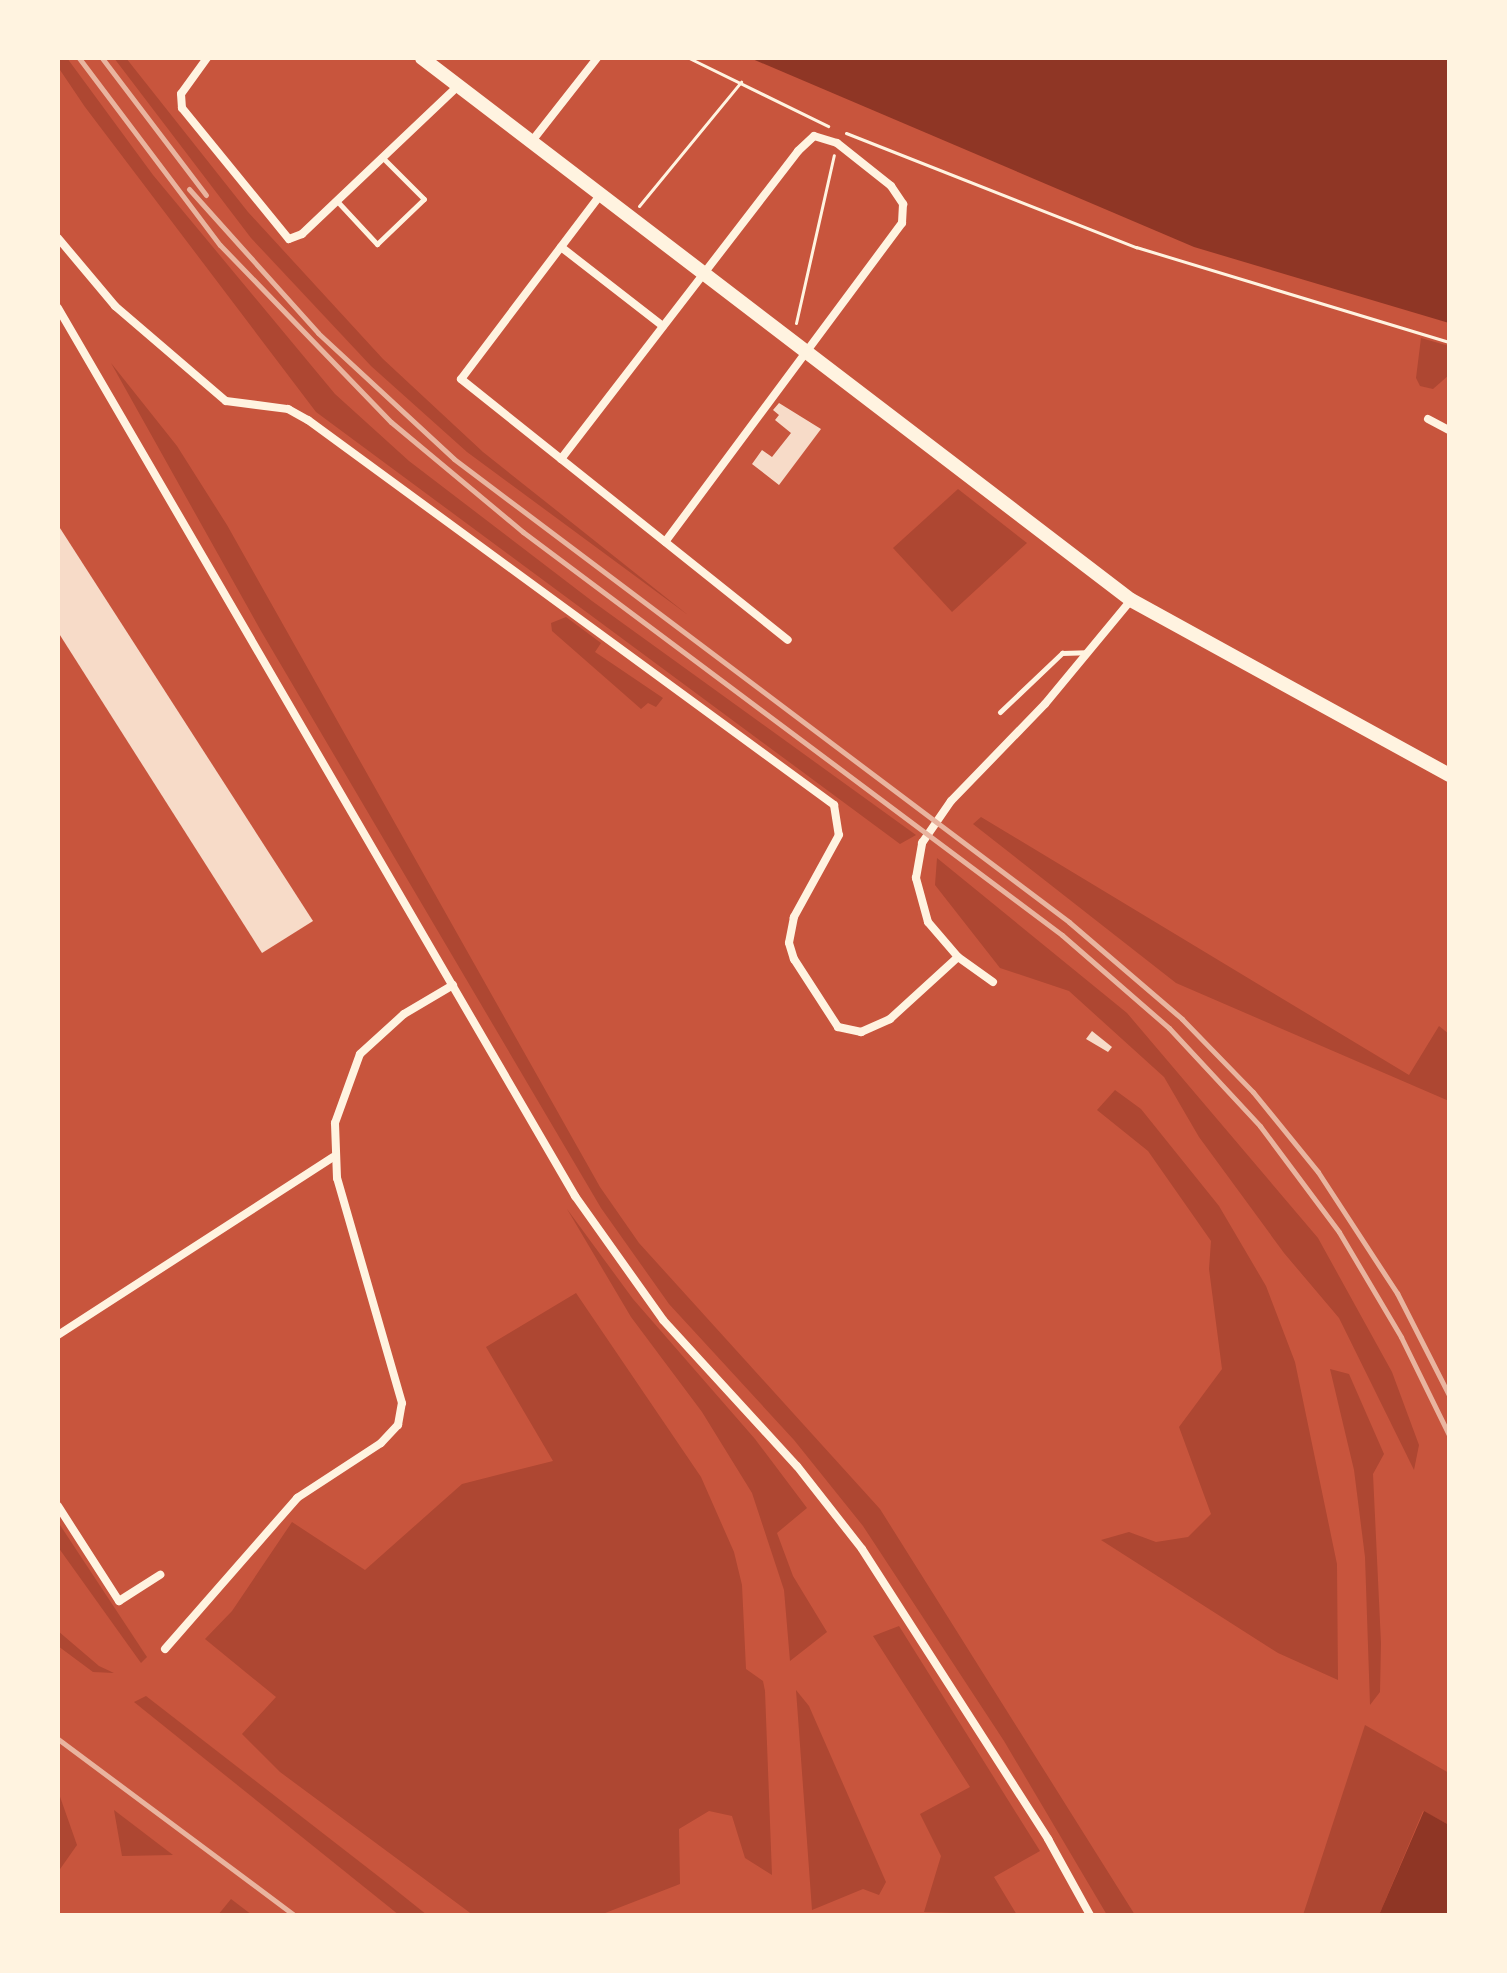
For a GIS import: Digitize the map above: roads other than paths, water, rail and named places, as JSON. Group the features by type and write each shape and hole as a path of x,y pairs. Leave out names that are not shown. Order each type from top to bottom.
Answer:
{"main road":[{"path":"422,58 1131,600 1449,775"}],"street":[{"path":"207,58 180,101 289,239 302,234 458,86"},
{"path":"532,141 597,58"},
{"path":"561,459 704,271 814,136 837,143 891,186 903,204 902,223 665,542"},
{"path":"601,193 461,379 788,640"},
{"path":"58,238 115,306 226,401 288,409 308,420 834,805 839,835 794,917 789,943 838,1027 861,1032 890,1019 958,957"},
{"path":"561,247 663,326"},
{"path":"58,308 608,1245 663,1320 797,1466 862,1549 1001,1764 1090,1915"},
{"path":"1428,419 1449,430"},
{"path":"993,982 958,957 928,922 918,895 916,865 922,843 951,801 1045,704 1131,600"},
{"path":"165,1649 285,1510 387,1438 401,1417 399,1392 333,1157 340,1104 360,1054 404,1014 453,985"},
{"path":"58,1335 333,1157"},
{"path":"58,1506 119,1601 160,1575"}],"lane":[{"path":"337,201 377,244 424,199 383,158"},
{"path":"1000,712 1062,653 1086,652"}],"railway":[{"path":"79,58 220,245 391,422 523,532 1062,935 1169,1028 1260,1126 1339,1232 1401,1337 1449,1435"},
{"path":"102,58 206,195"},
{"path":"189,189 318,333 454,459 1069,922 1182,1019 1253,1092 1318,1172 1397,1293 1449,1395"},
{"path":"58,1739 294,1915"}]}
